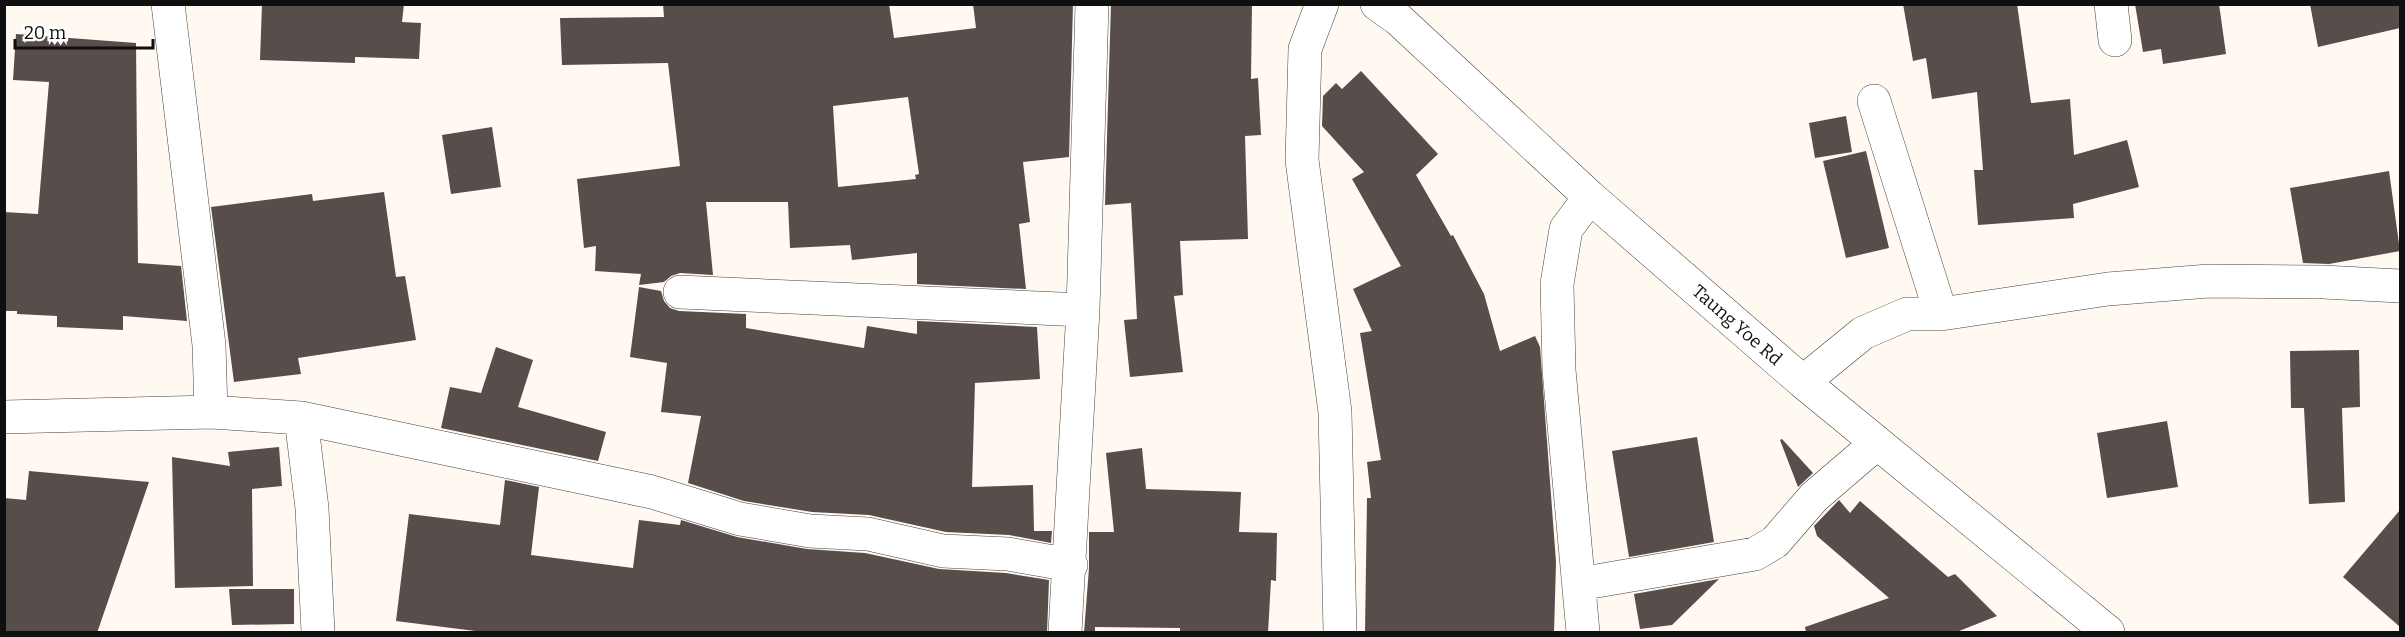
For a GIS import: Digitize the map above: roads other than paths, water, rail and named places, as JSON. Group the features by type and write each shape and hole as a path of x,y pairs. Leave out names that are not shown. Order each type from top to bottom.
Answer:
{"street":[{"path":"168,4 209,345 211,412"},
{"path":"1065,633 1071,566 1083,310 1092,4"},
{"path":"1322,4 1305,49 1302,160 1335,412 1340,633"},
{"path":"2111,4 2115,40"},
{"name":"Taung Yoe Rd","path":"1391,9 1590,197 1803,382 2108,633"},
{"path":"1874,101 1941,314"},
{"path":"1583,633 1558,370 1557,284 1566,229 1590,197"},
{"path":"1803,382 1863,333 1907,314 1941,314 2108,289 2209,281 2323,282 2400,286"},
{"path":"680,292 1083,310"},
{"path":"4,417 211,412 301,418 652,492 740,519 810,531 868,534 943,551 1008,554 1071,566"},
{"path":"301,418 312,507 318,633"},
{"path":"1579,584 1755,554 1774,542 1814,497 1877,443"}]}
